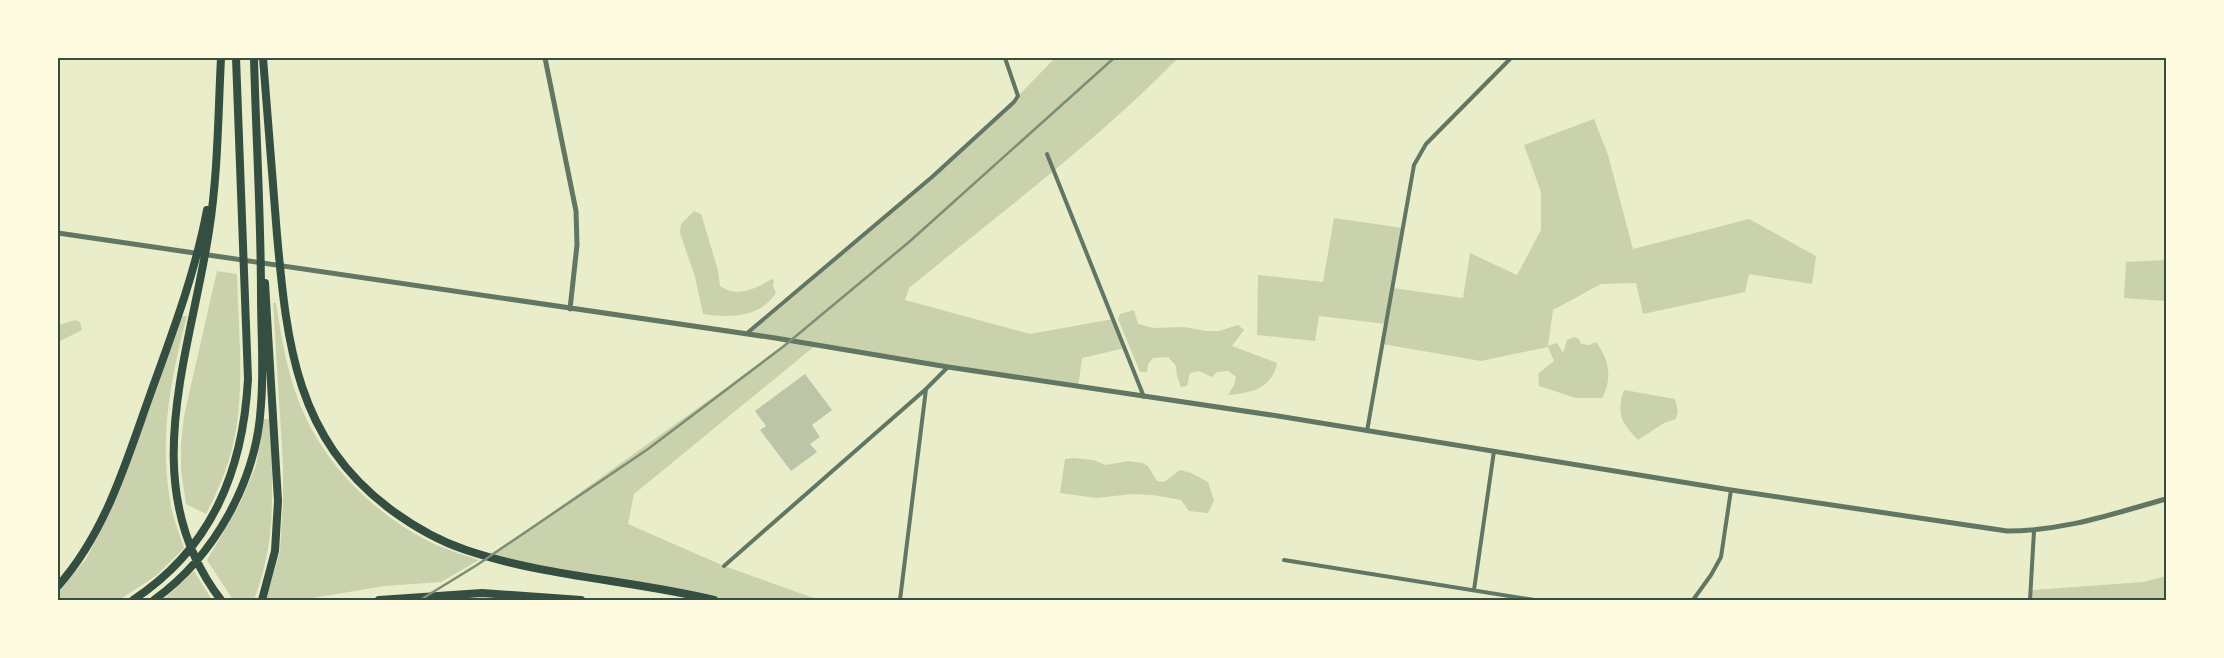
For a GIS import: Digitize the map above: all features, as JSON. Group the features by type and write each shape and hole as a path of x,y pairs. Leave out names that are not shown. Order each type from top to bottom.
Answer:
{"highway":[{"path":"221,58 214,193 209,233 175,408 173,456 174,476 181,513 193,550 206,576 222,600"},
{"path":"133,600 171,571 206,528 220,504 231,477 243,431 248,379 236,58"},
{"path":"154,600 178,580 204,551 228,516 246,477 254,449 261,406 262,258 254,58"},
{"path":"263,58 278,244 291,345 307,403 323,436 347,470 398,515 428,533 464,550 530,566 714,600"},
{"path":"58,586 81,558 108,509 164,358 192,276 202,239 217,138"},
{"path":"262,258 269,335 278,501 275,551 262,600"},
{"path":"379,600 482,593 581,600"}],"street":[{"path":"545,58 576,211 578,245 570,309"},
{"path":"746,334 932,177 1014,102 1018,96 1005,58"},
{"path":"1367,431 1414,165 1426,144 1511,58"},
{"path":"1047,154 1144,397"},
{"path":"58,233 775,338 1731,490 2007,531 2034,531 2057,528 2166,499"},
{"path":"724,566 926,389 948,367"},
{"path":"900,600 926,389"},
{"path":"1474,590 1494,451"},
{"path":"1693,600 1712,575 1720,557 1731,490"},
{"path":"2030,600 2034,531"},
{"path":"1284,560 1534,600"}],"green space":[{"path":"1055,58 1178,58 1147,89 1081,148 909,288 905,300 1030,334 1113,319 1125,348 1082,358 1078,387 816,345 634,494 628,524 724,566 819,600 714,600 490,557 791,341 746,334 932,177 1018,96"},
{"path":"1594,119 1608,155 1633,249 1749,219 1816,256 1812,284 1749,274 1745,292 1643,314 1636,283 1601,284 1553,310 1548,346 1557,343 1563,353 1567,340 1574,337 1579,339 1581,344 1589,345 1596,342 1604,355 1608,369 1608,384 1602,398 1576,398 1539,386 1538,374 1554,361 1548,347 1481,361 1382,344 1386,324 1319,316 1315,341 1257,335 1258,275 1323,282 1334,218 1403,228 1393,288 1463,298 1470,253 1517,275 1541,230 1541,192 1524,145"},
{"path":"694,211 701,214 718,270 720,286 726,290 739,292 753,289 772,279 774,280 773,286 776,293 762,307 753,312 733,316 703,314 695,277 680,233 681,224"},
{"path":"2166,260 2166,301 2124,298 2126,262"},
{"path":"217,271 237,274 240,396 230,456 220,485 206,514 186,504 181,470 181,444 184,416"},
{"path":"273,303 276,303 286,360 300,404 311,428 325,451 360,492 403,526 432,543 479,560 441,582 385,586 301,600 266,600 280,551 283,503 283,464"},
{"path":"1134,310 1138,324 1154,328 1184,327 1219,331 1238,325 1244,330 1232,346 1277,363 1275,372 1266,384 1259,388 1244,393 1228,395 1236,377 1228,371 1217,372 1212,377 1199,371 1190,373 1187,386 1181,387 1176,366 1168,357 1153,358 1148,364 1147,372 1140,372 1118,319 1120,314"},
{"path":"182,316 187,316 176,361 168,407 166,454 171,506 184,548 157,575 119,600 58,600 58,592 86,559 110,512"},
{"path":"75,320 80,322 82,330 58,342 58,325"},
{"path":"1624,390 1675,399 1678,411 1676,419 1664,423 1638,440 1624,423 1620,412"},
{"path":"264,419 270,419 272,466 272,511 267,555 254,600 233,600 207,560 239,505 256,466"},
{"path":"1065,459 1093,460 1106,465 1128,461 1143,463 1148,466 1157,481 1164,482 1180,470 1191,473 1208,482 1214,501 1208,513 1189,511 1181,500 1153,495 1133,494 1096,498 1060,493"},
{"path":"194,571 212,600 163,600"},
{"path":"2166,576 2166,600 2030,600 2031,590 2144,582"}],"building":[{"path":"805,374 832,410 812,425 820,437 810,444 817,452 791,471 760,430 766,426 755,411"}],"railway":[{"path":"420,600 477,565 648,449 784,346 909,242 1114,58"}]}
